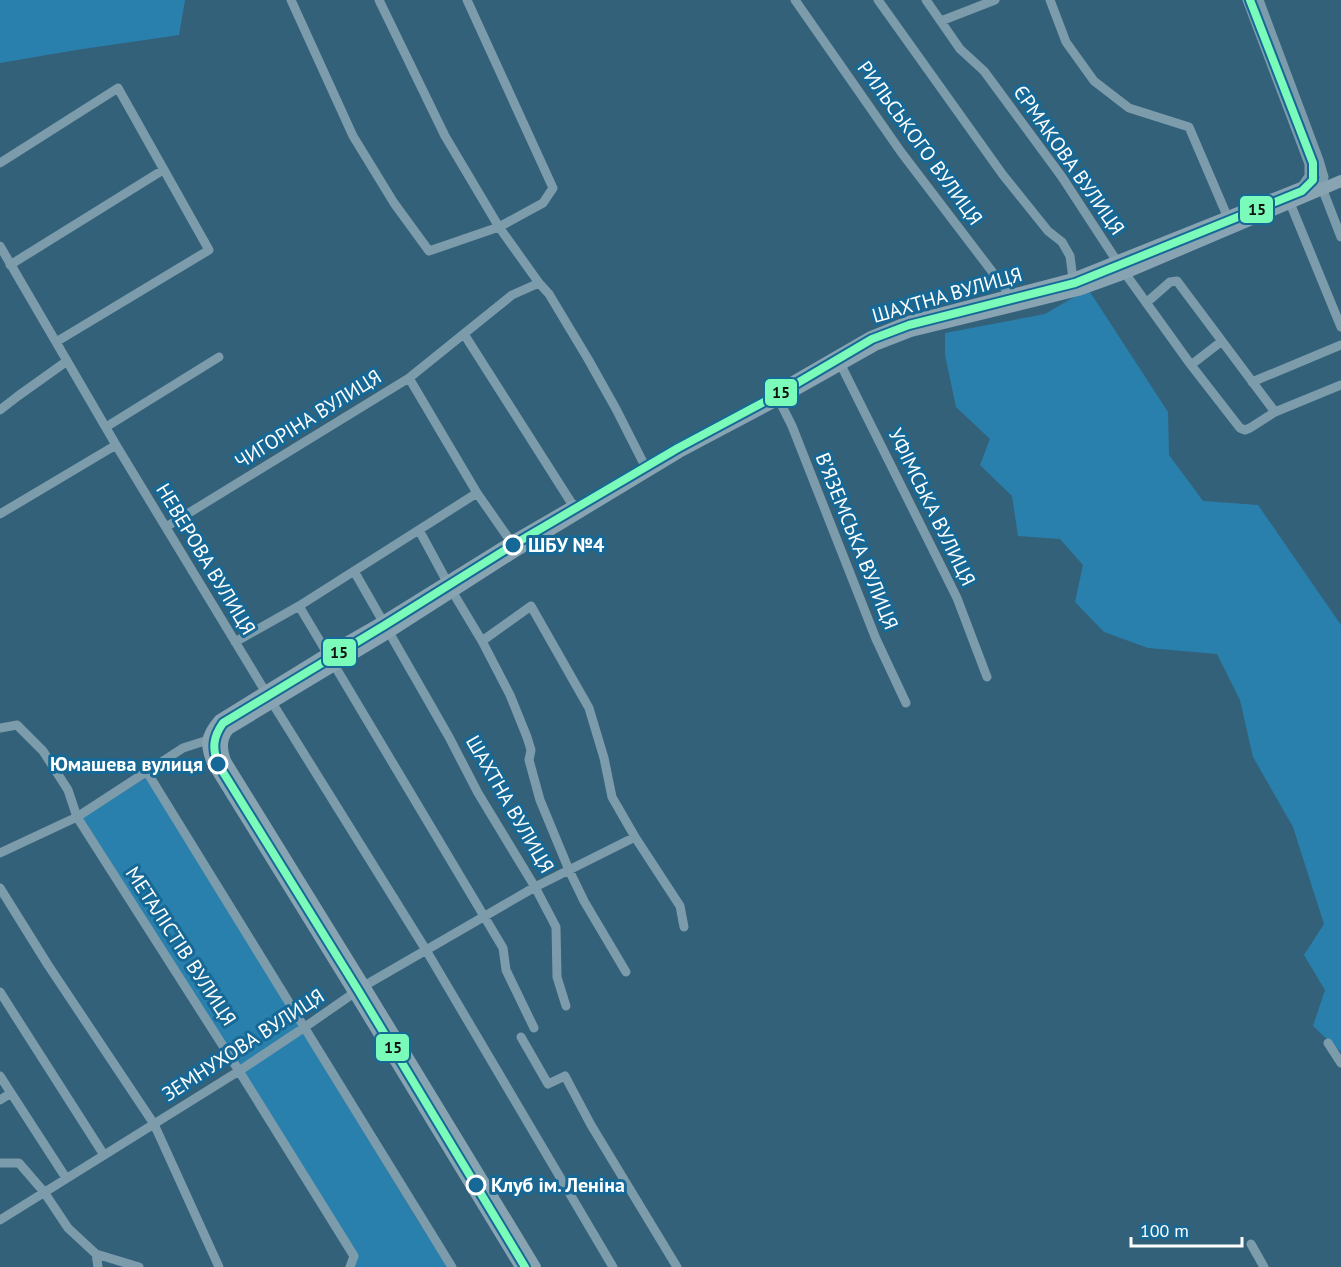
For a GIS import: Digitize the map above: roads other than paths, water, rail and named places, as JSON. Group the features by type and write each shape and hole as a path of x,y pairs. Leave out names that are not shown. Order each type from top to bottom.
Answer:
{"main road":[{"name":"ШАХТНА ВУЛИЦЯ","path":"514,546 839,361 871,337 908,322 1014,301 1076,285 1290,203 1341,181"},
{"name":"ШАХТНА ВУЛИЦЯ","path":"1121,268 1228,218 1300,188 1322,188"},
{"name":"ШАХТНА ВУЛИЦЯ","path":"208,740 220,720 269,697 386,627 574,507 646,469"},
{"name":"ШАХТНА ВУЛИЦЯ","path":"269,697 228,729 222,740 221,751 359,989"},
{"path":"208,740 209,753 214,765 535,1267"},
{"path":"359,989 521,1267"}],"street":[{"path":"291,0 353,136 394,203 429,251 499,227 543,203 553,188 467,0"},
{"path":"379,0 445,136 499,227 549,294 616,409 646,469"},
{"name":"РИЛЬСЬКОГО ВУЛИЦЯ","path":"795,0 901,152 1014,301"},
{"path":"878,0 1003,175 1048,231 1062,242 1070,256 1076,285"},
{"name":"ЄРМАКОВА ВУЛИЦЯ","path":"926,0 960,49 984,71 1062,177 1121,268 1240,428 1245,430 1250,428 1275,412 1341,385"},
{"path":"941,21 995,0"},
{"path":"1050,0 1066,42 1094,81 1129,108 1189,127 1228,218"},
{"path":"1246,0 1309,164 1309,176 1300,188"},
{"path":"1259,0 1319,160 1324,177 1322,188"},
{"path":"0,163 118,88 209,250 56,342"},
{"path":"10,265 163,170"},
{"path":"1309,176 1322,188 1341,237"},
{"path":"1290,203 1341,327"},
{"name":"НЕВЕРОВА ВУЛИЦЯ","path":"0,246 116,445 269,697"},
{"path":"1146,303 1170,282 1177,280 1275,412"},
{"name":"ЧИГОРІНА ВУЛИЦЯ","path":"166,527 409,378 512,295 539,283"},
{"path":"464,334 574,507"},
{"path":"1191,365 1222,341"},
{"path":"1252,382 1341,345"},
{"path":"106,427 219,357"},
{"path":"0,411 67,361"},
{"name":"УФІМСЬКА ВУЛИЦЯ","path":"839,361 957,598 987,677"},
{"path":"409,378 477,493 514,546"},
{"name":"В’ЯЗЕМСЬКА ВУЛИЦЯ","path":"777,396 792,426 876,639 906,703"},
{"path":"0,514 116,445"},
{"path":"235,642 299,606 477,493"},
{"name":"ШАХТНА ВУЛИЦЯ","path":"419,530 482,640 510,695 531,750 529,760 540,800 569,870 584,901 626,972"},
{"name":"ШАХТНА ВУЛИЦЯ","path":"354,571 556,927 557,977 566,1006"},
{"path":"299,606 503,948 506,970 534,1028"},
{"path":"482,640 531,606 589,708 604,758 612,797 680,906 684,927"},
{"path":"269,697 426,950 613,1267"},
{"name":"МЕТАЛІСТІВ ВУЛИЦЯ","path":"0,728 17,725 43,751 68,790 77,817 354,1256 350,1267"},
{"path":"0,853 77,817 183,748 208,740"},
{"path":"147,772 452,1267"},
{"name":"ЗЕМНУХОВА ВУЛИЦЯ","path":"0,1220 239,1071 359,989 535,887 635,837"},
{"path":"0,888 48,965 154,1124 219,1267"},
{"path":"0,992 104,1155"},
{"path":"521,1037 548,1084 565,1076 591,1125 677,1267"},
{"path":"1328,1043 1341,1063"},
{"path":"0,1076 66,1179"},
{"path":"0,1100 11,1093"},
{"path":"0,1163 19,1163 44,1192 68,1228 96,1254 140,1267"},
{"path":"1251,1244 1264,1267"},
{"path":"96,1254 98,1267"}],"place":[{"name":"ШБУ №4","path":"513,545"},
{"name":"Юмашева вулиця","path":"218,764"},
{"name":"Клуб ім. Леніна","path":"476,1185"}]}
